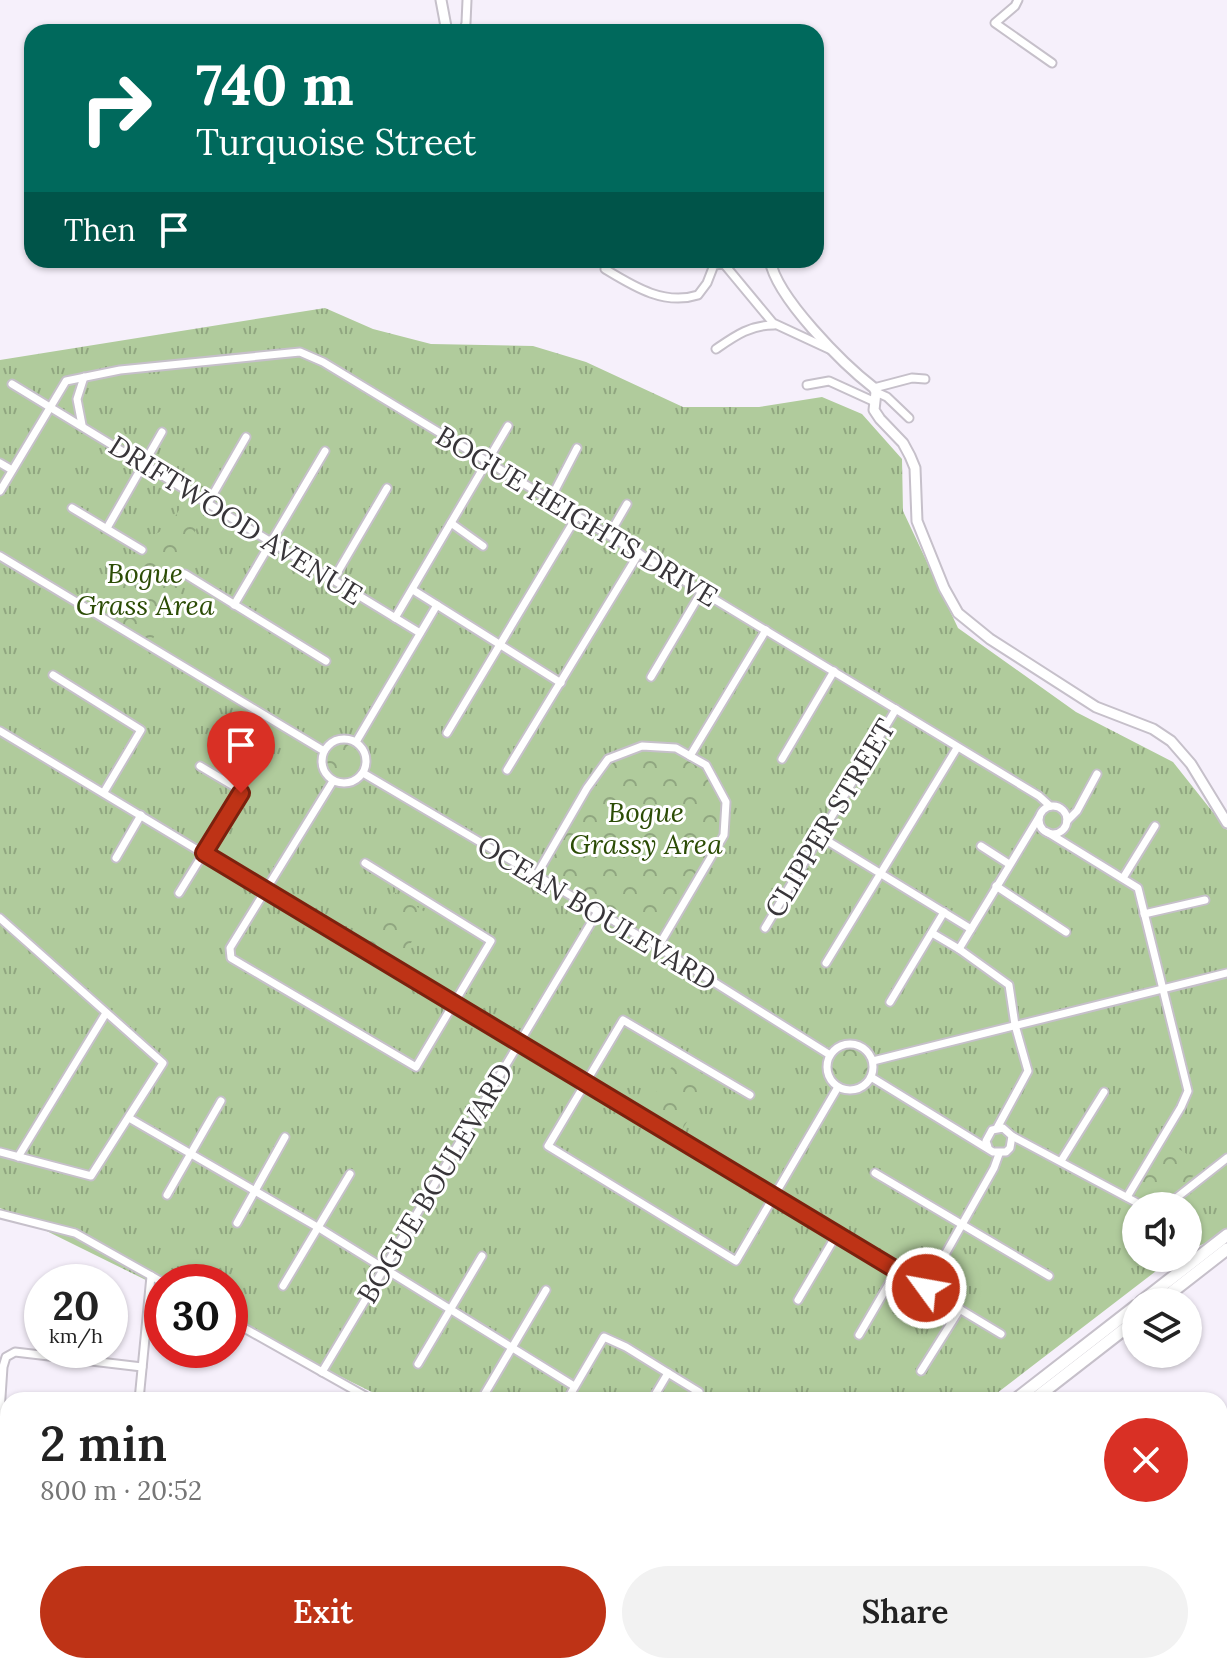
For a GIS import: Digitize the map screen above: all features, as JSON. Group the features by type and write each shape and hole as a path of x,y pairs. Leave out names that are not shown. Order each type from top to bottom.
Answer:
{"main road":[{"path":"1159,1288 1227,1235"},
{"path":"1177,1288 1227,1249"},
{"path":"1025,1392 1122,1317"},
{"path":"1043,1392 1122,1331"}],"street":[{"path":"441,0 446,24"},
{"path":"466,24 467,0"},
{"path":"1018,0 995,23 1052,63"},
{"path":"605,269 658,296 678,299 698,295 713,268"},
{"path":"727,268 776,326 838,353"},
{"path":"773,268 779,287 814,330 875,394 874,410 903,443 910,456 915,468 917,521 944,588 958,613 990,639 1096,707 1153,729 1171,741 1204,783 1227,823"},
{"path":"716,349 751,328 776,326"},
{"name":"BOGUE HEIGHTS DRIVE","path":"0,491 66,381 120,370 300,352 323,362 702,591 1039,796 1050,806"},
{"path":"82,425 77,399 84,377"},
{"path":"875,394 912,378 925,379"},
{"path":"807,385 829,381 887,397 909,418"},
{"name":"DRIFTWOOD AVENUE","path":"12,384 420,633"},
{"path":"395,618 508,426"},
{"path":"107,528 162,432"},
{"path":"208,503 246,437"},
{"path":"550,500 577,448"},
{"path":"234,605 325,451"},
{"path":"0,463 12,470"},
{"path":"333,580 387,488"},
{"path":"609,535 627,504"},
{"path":"72,508 142,550"},
{"path":"447,733 577,516"},
{"path":"451,523 483,546"},
{"path":"507,770 639,553"},
{"path":"0,556 324,751"},
{"path":"185,574 326,661"},
{"path":"413,590 561,683"},
{"path":"651,677 702,591"},
{"path":"356,742 437,605"},
{"path":"690,756 766,630"},
{"path":"782,759 834,671"},
{"path":"53,675 141,730 104,792"},
{"name":"CLIPPER STREET","path":"765,928 896,709"},
{"path":"0,731 1001,1334"},
{"path":"335,741 356,742 365,753 366,767 353,782 333,781 324,771 324,751 335,741"},
{"path":"536,876 587,788 608,759 642,746 676,748 706,765 726,802 724,835 658,947"},
{"path":"826,963 957,748"},
{"path":"179,893 242,791 200,766"},
{"name":"OCEAN BOULEVARD","path":"363,773 658,947 830,1055"},
{"path":"1030,829 1054,834 1062,830 1077,811 1097,774"},
{"path":"333,781 230,948 231,958 416,1067 491,941 365,863"},
{"path":"1039,796 1045,831 1138,888 1188,1091 1130,1192"},
{"path":"959,949 1040,816 1050,806 1058,807 1067,821"},
{"path":"1064,812 1077,811"},
{"path":"116,858 141,815"},
{"path":"1123,878 1155,826"},
{"path":"1062,830 1065,844"},
{"path":"821,837 971,929"},
{"path":"981,846 1009,864"},
{"path":"996,886 1066,932"},
{"path":"1144,914 1205,900"},
{"path":"890,1002 944,912"},
{"name":"BOGUE BOULEVARD","path":"322,1372 597,913"},
{"path":"0,918 163,1061 91,1176 0,1152"},
{"path":"932,933 1009,985 1015,1025 1028,1071 997,1128 988,1134 988,1147"},
{"path":"873,1061 1227,973"},
{"path":"18,1157 106,1013"},
{"path":"750,1095 623,1020 548,1145 735,1261 838,1087"},
{"path":"849,1043 864,1048 873,1061 871,1077 861,1088 838,1087 827,1069 830,1055 841,1045 849,1043"},
{"path":"871,1077 999,1154"},
{"path":"1061,1161 1104,1092"},
{"path":"167,1195 221,1101"},
{"path":"129,1118 319,1228 574,1386"},
{"path":"997,1128 1006,1130 1122,1194"},
{"path":"926,1288 999,1154 1010,1148 1012,1136"},
{"path":"237,1223 285,1137"},
{"path":"1184,1192 1227,1158"},
{"path":"875,1173 1049,1276"},
{"path":"283,1286 350,1174"},
{"path":"0,1214 75,1233 144,1272"},
{"path":"798,1300 837,1234"},
{"path":"418,1364 482,1256"},
{"path":"859,1335 897,1270"},
{"path":"486,1392 546,1290"},
{"path":"921,1371 960,1309"},
{"path":"248,1330 358,1392"},
{"path":"571,1392 604,1337 699,1392"},
{"path":"140,1392 144,1347"},
{"path":"1,1392 6,1357 15,1352 142,1367"},
{"path":"657,1392 668,1373"}],"green space":[{"path":"325,308 373,329 431,344 533,346 586,362 683,407 759,407 822,397 862,414 902,459 903,511 958,628 1076,712 1173,762 1227,830 1227,1233 1202,1245 1202,1192 1122,1192 1122,1272 1155,1272 1134,1288 1122,1288 1122,1297 998,1392 372,1392 248,1331 248,1264 144,1264 144,1279 128,1271 128,1264 113,1264 0,1208 0,360"},
{"name":"Bogue Grass Area","path":"188,495 208,509 191,538 186,561 176,570 183,587 151,642 95,608 127,557 143,554 147,540 170,525"},
{"path":"342,743 354,748 359,760 354,772 342,777 330,772 325,760 330,748"},
{"name":"Bogue Grassy Area","path":"642,749 674,752 702,769 722,804 720,835 657,942 541,874 590,790 610,763"},
{"path":"1053,807 1062,811 1066,820 1062,829 1053,833 1044,829 1040,820 1044,811"},
{"path":"394,892 428,914 398,965 362,944"},
{"path":"850,1045 866,1051 872,1067 866,1083 850,1089 834,1083 828,1067 834,1051"},
{"path":"677,1058 712,1080 679,1135 644,1113"},
{"path":"1164,1140 1205,1165 1176,1192 1132,1192"}],"route":[{"path":"241,793 204,853 926,1288"}]}
